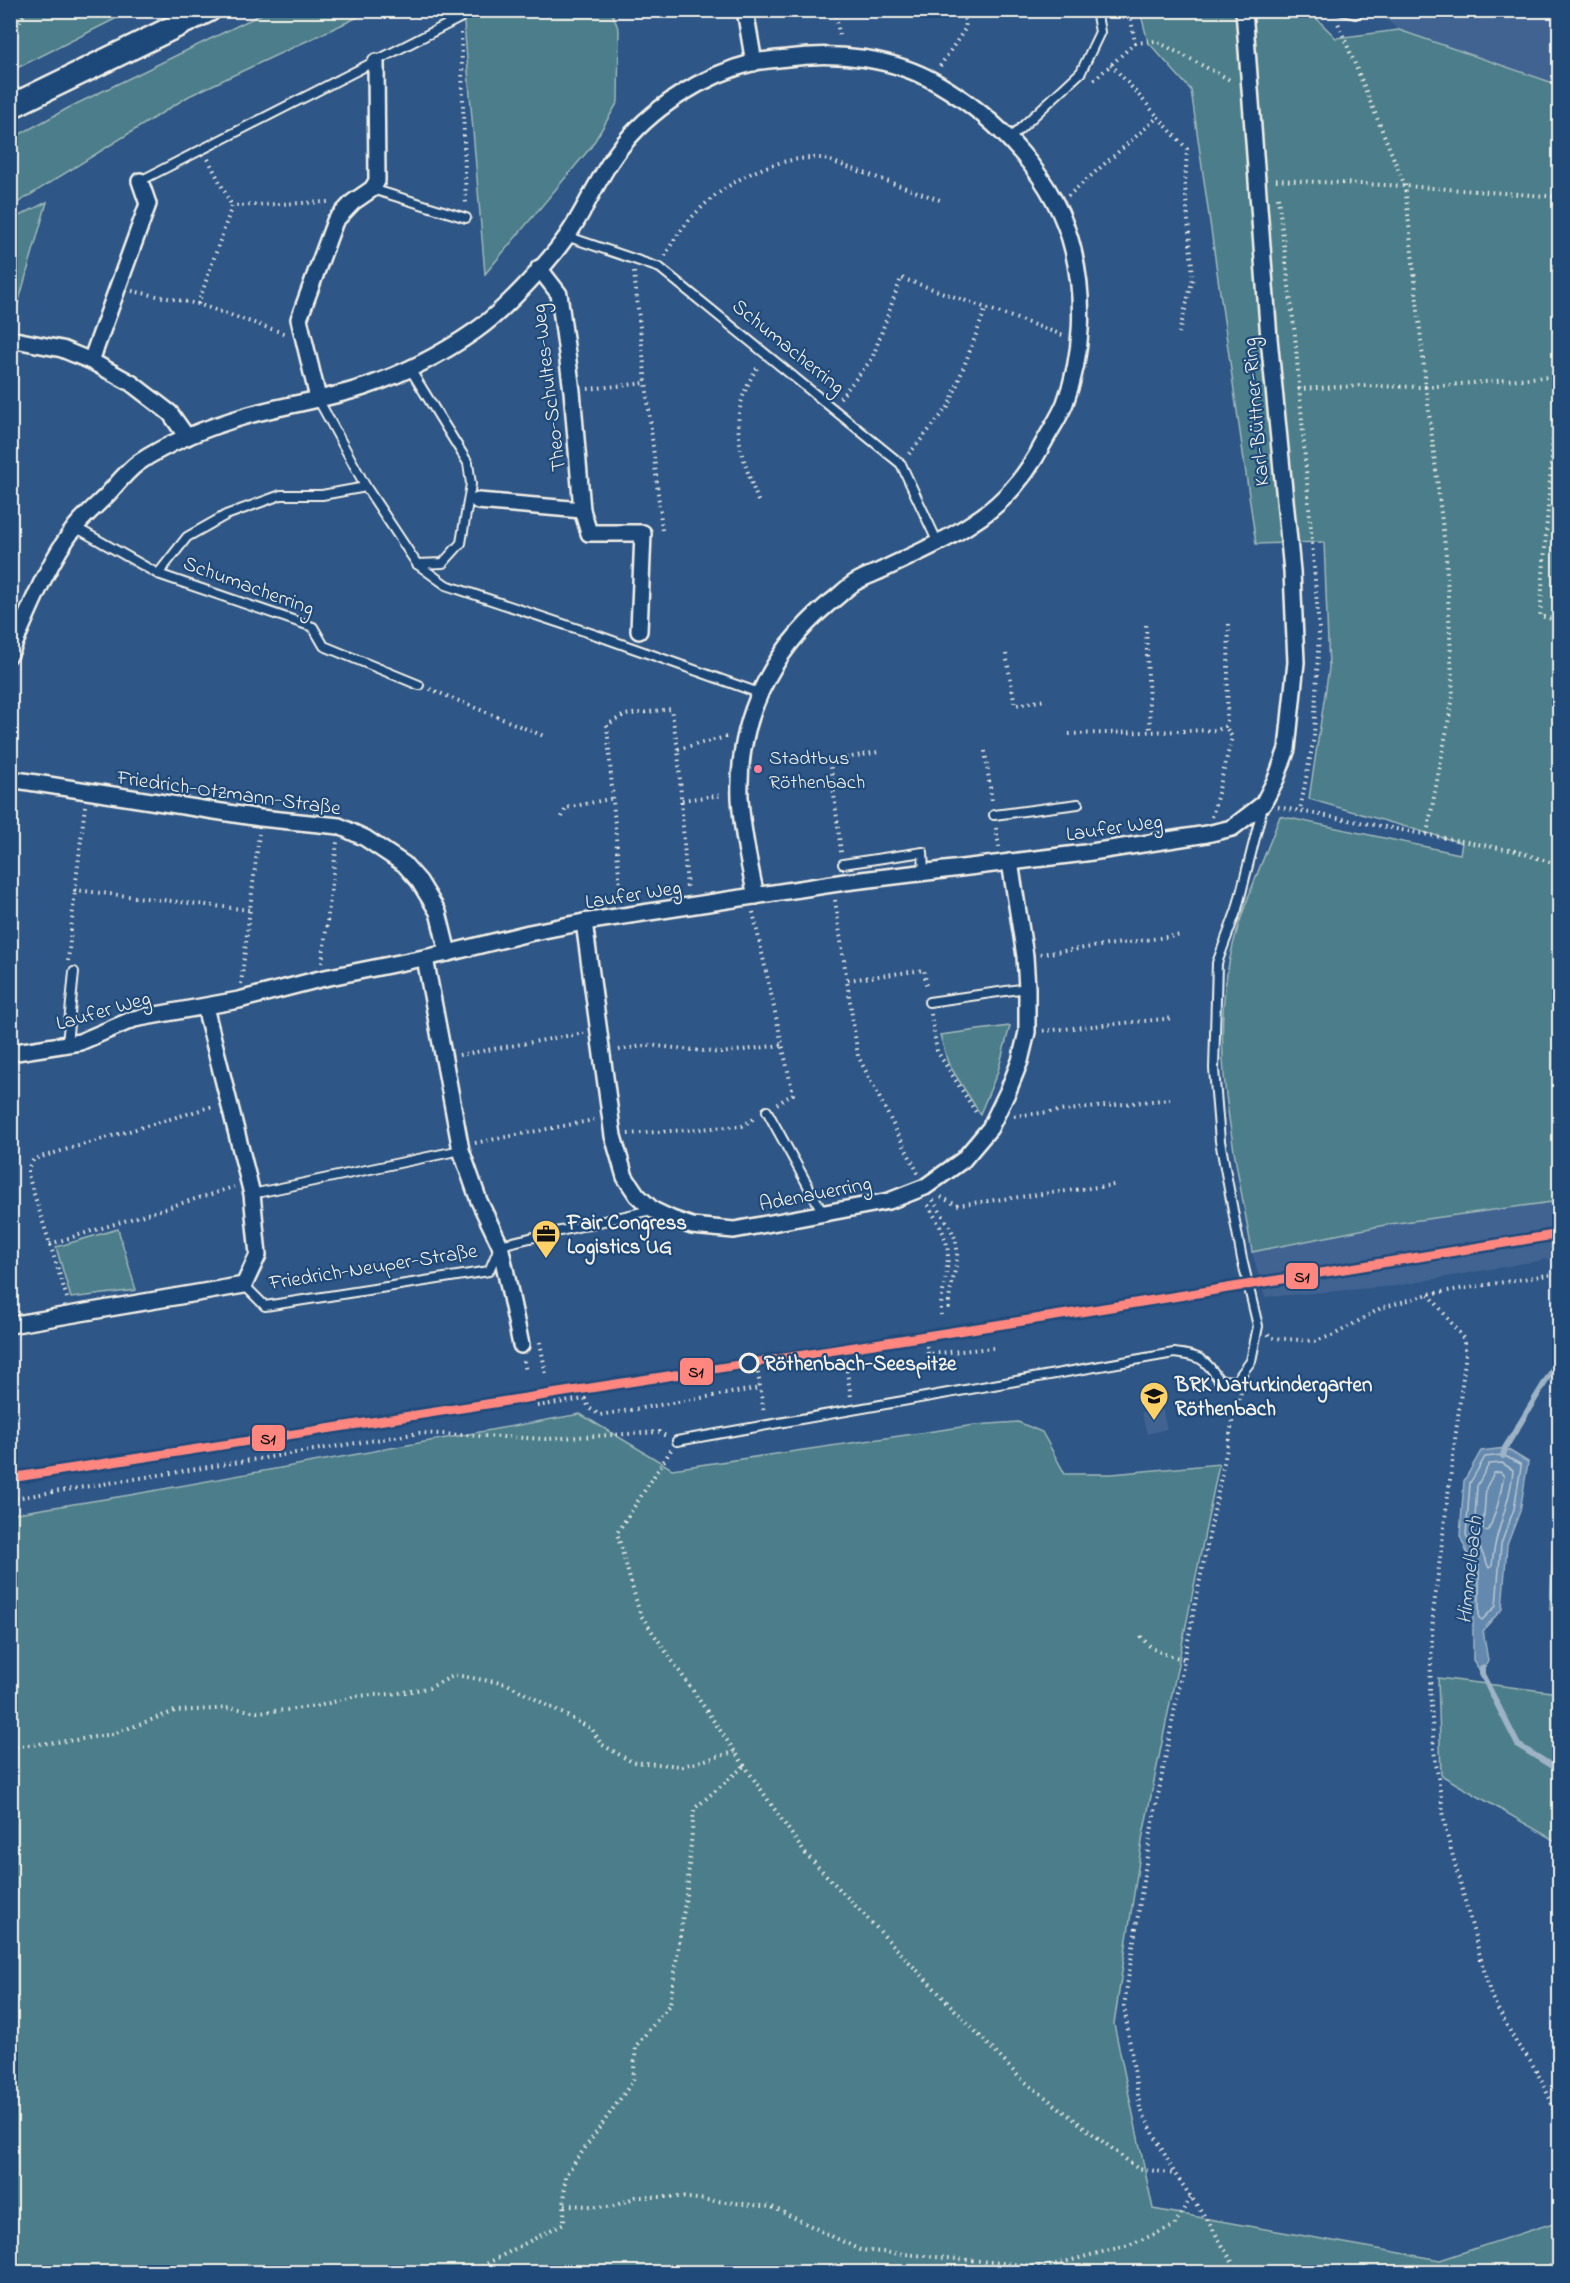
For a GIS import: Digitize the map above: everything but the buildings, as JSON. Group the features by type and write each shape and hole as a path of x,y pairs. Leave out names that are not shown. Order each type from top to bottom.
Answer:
{"main road":[{"path":"10,107 209,10"}],"street":[{"path":"745,10 754,63"},
{"name":"Karl-Büttner-Ring","path":"1244,10 1269,338 1292,571 1296,662 1287,749 1276,779 1263,804"},
{"path":"10,654 15,630 75,528 136,465 187,437 247,416 362,388 410,369 479,330 511,299 566,236 616,152 641,124 666,103 723,73 754,63 804,55 842,55 888,64 931,79 974,106 1008,140 1040,178 1057,207 1072,245 1081,307 1079,340 1064,406 1031,466 1009,494 975,522 938,543 854,583 806,623 782,652 759,693 746,732 740,793 752,896"},
{"path":"318,398 299,319 336,221 353,202 372,189 377,181 375,62"},
{"path":"91,361 148,204 140,181"},
{"name":"Theo-Schultes-Weg","path":"539,268 560,294 572,391 582,510 589,533 643,533"},
{"path":"10,339 62,349 91,361 131,383 170,413 187,437"},
{"path":"478,501 582,510"},
{"path":"639,631 643,533"},
{"name":"Friedrich-Otzmann-Straße","path":"10,779 260,818 339,826 365,838 404,864 438,912 448,953"},
{"name":"Laufer Weg","path":"10,1053 80,1042 134,1019 239,1000 320,979 584,922 833,884 1208,834 1232,828 1263,804"},
{"name":"Adenauerring","path":"584,922 613,1136 625,1177 637,1195 653,1210 692,1227 734,1230 889,1201 925,1187 963,1160 992,1123 1020,1061 1027,1032 1025,956 1010,862"},
{"path":"425,958 460,1148 479,1201 500,1245 522,1349"},
{"name":"Friedrich-Neuper-Straße","path":"10,1325 244,1285 258,1255 250,1188 206,1007"}],"lane":[{"path":"1008,140 1081,72 1100,32 1096,10"},
{"path":"1339,10 1355,14 1364,10"},
{"path":"140,181 460,18"},
{"path":"372,189 466,218"},
{"name":"Schumacherring","path":"566,236 660,268 901,464 938,543"},
{"path":"410,369 468,463 471,484 461,543 443,563 417,564"},
{"path":"318,398 366,487 417,564 446,585 759,693"},
{"name":"Schumacherring","path":"158,574 187,537 226,515 280,495 322,495 366,487"},
{"name":"Schumacherring","path":"75,528 158,574 313,627 324,646 419,685"},
{"path":"994,815 1078,804"},
{"path":"676,1441 1174,1353 1198,1356 1209,1365 1219,1380 1236,1381 1251,1361 1258,1326 1242,1259 1220,1141 1214,1069 1217,963 1237,909 1263,804"},
{"path":"843,864 923,852 924,872"},
{"path":"67,1044 74,972"},
{"path":"929,1002 1027,988"},
{"path":"767,1111 823,1213"},
{"path":"250,1188 460,1148"},
{"path":"500,1245 653,1210"},
{"name":"Friedrich-Neuper-Straße","path":"244,1285 265,1306 466,1275 489,1271 500,1245"}],"path":[{"path":"10,37 27,10"},
{"path":"835,10 842,55"},
{"path":"931,79 965,29 966,22 959,10"},
{"path":"460,18 466,218"},
{"path":"1338,21 1405,186 1446,555 1453,697 1427,834"},
{"path":"1135,43 1156,41 1251,92"},
{"path":"1111,64 1187,149 1185,186 1192,278 1179,333"},
{"path":"1057,207 1158,117"},
{"path":"198,304 232,206 203,149"},
{"path":"660,268 678,234 703,206 736,181 790,160 804,157 822,158 940,200"},
{"path":"1276,180 1560,197"},
{"path":"232,206 353,202"},
{"path":"633,259 662,532 643,533"},
{"path":"832,408 872,359 902,278 1079,340"},
{"path":"117,288 198,304 304,340"},
{"path":"901,464 949,406 986,308"},
{"path":"1560,344 1540,616 1560,621"},
{"path":"758,501 743,459 737,423 740,402 749,379 766,354"},
{"path":"1298,389 1358,386 1426,387 1542,377 1558,378"},
{"path":"572,391 646,383"},
{"path":"1069,734 1218,730 1225,726 1229,621"},
{"path":"1146,625 1150,732"},
{"path":"1006,654 1015,705 1046,700"},
{"path":"419,685 546,737"},
{"path":"622,916 608,725 624,715 671,709 678,749 687,906"},
{"path":"1208,834 1232,737 1225,726"},
{"path":"678,749 746,732"},
{"path":"843,864 830,761 878,752"},
{"path":"87,792 75,890 250,910"},
{"path":"682,800 740,793"},
{"path":"562,817 566,808 614,798"},
{"path":"1300,810 1515,851 1560,865"},
{"path":"239,1000 260,818"},
{"path":"320,979 339,826"},
{"path":"833,884 858,1056 925,1187 955,1238 956,1256 948,1305 949,1313"},
{"path":"613,1136 742,1126 793,1094 781,1045 752,896"},
{"path":"1025,956 1182,935"},
{"path":"848,980 924,970 936,1051 974,1111 992,1123 1170,1099"},
{"path":"1027,1032 1174,1018"},
{"path":"443,1058 599,1030"},
{"path":"602,1053 648,1045 721,1053 781,1045"},
{"path":"72,1315 28,1175 28,1168 34,1159 229,1101"},
{"path":"460,1148 610,1117"},
{"path":"925,1187 956,1205 1114,1185"},
{"path":"925,1187 924,1198 947,1240 948,1256 940,1306 941,1315"},
{"path":"50,1244 250,1188"},
{"path":"1258,1326 1272,1338 1315,1341 1334,1335 1381,1308 1429,1294 1560,1273"},
{"path":"1429,1294 1463,1338 1466,1353 1433,1625 1434,1750 1446,1832 1491,1996 1517,2044 1530,2060 1540,2078 1560,2127"},
{"path":"926,1340 928,1354 993,1348"},
{"path":"540,1342 546,1375"},
{"path":"844,1353 854,1410"},
{"path":"1238,2272 1208,2221 1175,2174 1140,2108 1124,2006 1150,1837 1184,1659 1234,1414 1251,1361"},
{"path":"757,1367 766,1426"},
{"path":"537,1406 585,1399 589,1408 600,1415 760,1388"},
{"path":"10,1498 419,1433 546,1439 659,1432 676,1441 617,1533 640,1614 804,1852 920,1975 1019,2077 1137,2168 1175,2174"},
{"path":"1141,1636 1147,1647 1184,1659"},
{"path":"10,1747 113,1734 175,1711 234,1708 258,1712 322,1706 356,1696 392,1694 429,1688 455,1675 507,1684 592,1729 601,1744 632,1762 683,1766 735,1752"},
{"path":"471,2272 564,2223 565,2176 633,2081 636,2046 670,2004 687,1889 694,1809 744,1766"},
{"path":"565,2205 611,2207 636,2197 679,2197 772,2207 860,2250 1045,2267 1129,2245 1174,2226 1191,2197"}],"shaded area":[{"path":"1375,11 1559,11 1559,85 1399,30"},
{"path":"1559,1201 1559,1257 1395,1286 1265,1297 1252,1252 1390,1224"},
{"name":"BRK Naturkindergarten Röthenbach","path":"1162,1408 1167,1429 1147,1434 1141,1412"}],"green space":[{"path":"11,10 131,10 131,11 11,71"},
{"path":"270,10 371,11 189,96 11,207 11,139 72,106"},
{"path":"463,11 611,11 619,30 618,102 591,147 485,274"},
{"path":"1140,11 1309,11 1336,38 1399,30 1559,85 1559,1201 1390,1224 1252,1252 1227,1105 1222,1031 1224,995 1234,940 1252,886 1280,816 1460,854 1462,843 1309,799 1329,668 1324,542 1256,544 1191,90 1148,42"},
{"path":"47,202 12,325 11,325 11,220"},
{"path":"1010,1026 998,1071 980,1114 948,1063 940,1035"},
{"path":"118,1229 136,1290 71,1298 56,1247"},
{"path":"580,1414 672,1469 975,1425 1018,1422 1042,1432 1065,1474 1112,1474 1219,1464 1143,1835 1114,2024 1153,2209 1440,2260 1559,2221 1559,2272 11,2272 11,1514 130,1495"},
{"path":"1559,1432 1559,1612 1550,1610"},
{"path":"1438,1678 1559,1693 1559,1843 1441,1775"}],"water":[{"path":"1505,1448 1528,1462 1520,1511 1507,1545 1502,1609 1483,1630 1488,1661 1482,1674 1473,1660 1473,1567 1460,1536 1464,1481 1481,1451"}],"waterway":[{"name":"Himmelbach","path":"1503,1456 1505,1448 1560,1358"},
{"name":"Himmelbach","path":"1482,1668 1482,1674 1518,1745 1560,1771"}],"transit line":[{"name":"S1","path":"10,1478 1074,1313 1560,1234"}],"place":[{"name":"Stadtbus Röthenbach","path":"758,769"},
{"name":"Fair Congress Logistics UG","path":"546,1260"},
{"name":"Röthenbach-Seespitze","path":"749,1363"},
{"name":"BRK Naturkindergarten Röthenbach","path":"1154,1422"}]}
